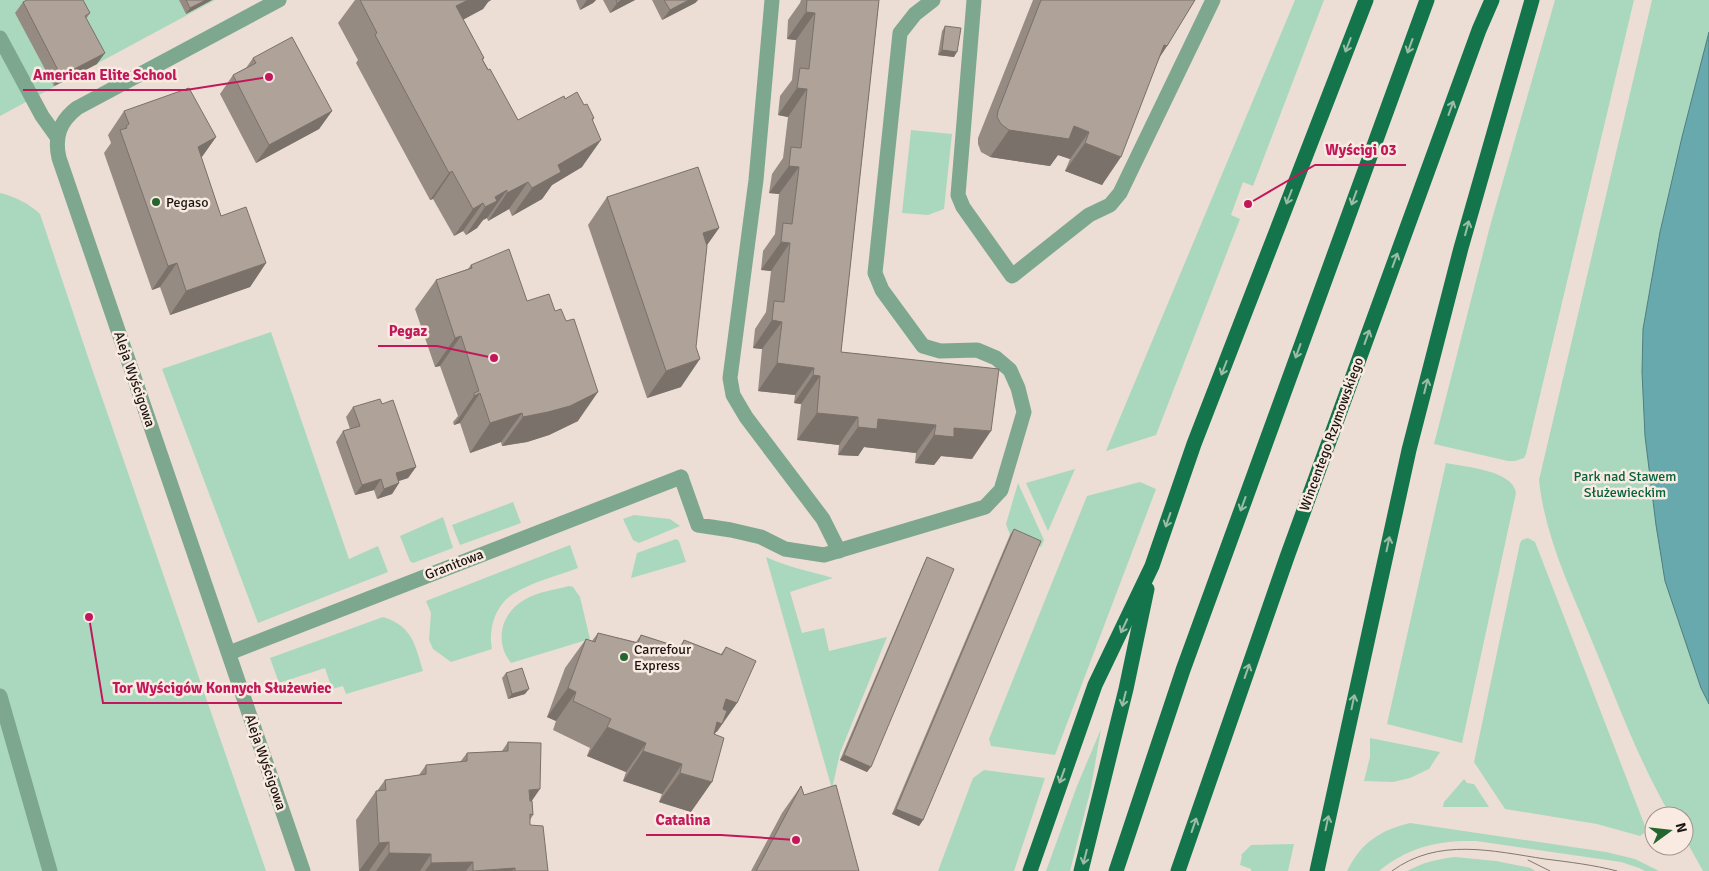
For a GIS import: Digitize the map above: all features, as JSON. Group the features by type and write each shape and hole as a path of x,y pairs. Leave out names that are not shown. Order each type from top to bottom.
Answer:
{"main road":[{"path":"1030,871 1095,686 1152,566 1194,444 1366,0"},
{"path":"1116,871 1183,670 1426,0"},
{"name":"Wincentego Rzymowskiego","path":"1178,871 1287,557 1479,30 1492,0"},
{"path":"1317,871 1409,450 1461,248 1532,0"},
{"path":"1081,871 1126,689 1152,566"}],"street":[{"path":"57,137 62,124 77,108 279,0"},
{"path":"772,0 756,180 730,378 733,395 746,417 823,518 838,551 985,507 1001,490 1024,412 1018,388 1010,370 996,358 978,350 940,351 923,346 882,290 875,273 900,33 915,14 933,0"},
{"path":"974,0 958,195 963,207 1012,276 1089,215 1110,205 1120,193 1213,0"},
{"path":"0,38 42,116 57,137"},
{"name":"Aleja Wyścigowa","path":"57,137 59,158 303,871"},
{"name":"Granitowa","path":"228,653 681,477 698,525 761,537 785,549 824,555 838,551"},
{"path":"0,696 50,871"}],"green space":[{"path":"0,0 215,0 0,116"},
{"path":"1295,0 1324,0 1253,186 1243,182 1231,215 1240,219 1156,435 1106,451"},
{"path":"1555,0 1634,0 1526,454 1524,458 1508,461 1434,444 1490,226"},
{"name":"Park nad Stawem Służewieckim","path":"1652,0 1709,0 1709,871 1703,871 1694,855 1694,806 1665,806 1630,732 1560,564 1547,523 1539,480"},
{"path":"911,130 952,134 944,209 928,215 902,213"},
{"path":"0,193 22,201 40,214 266,871 0,871"},
{"path":"271,332 349,559 378,546 388,572 258,623 162,369"},
{"path":"1446,463 1498,474 1513,485 1516,493 1462,743 1387,724"},
{"path":"1075,469 1048,531 1026,483"},
{"path":"1140,482 1156,489 1055,755 991,746 989,739 1087,496"},
{"path":"1018,483 1044,540 1041,547 1010,535 1006,524"},
{"path":"513,502 521,523 460,545 452,525"},
{"path":"634,515 670,519 680,526 639,543 633,540 623,519"},
{"path":"443,517 453,548 413,563 410,561 400,536"},
{"path":"1528,538 1535,542 1644,823 1644,833 1640,836 1597,824 1505,809 1474,762 1522,540"},
{"path":"676,539 679,541 686,562 631,578 637,553"},
{"path":"570,545 578,568 528,586 507,599 494,618 491,634 492,649 451,662 433,649 429,640 431,613 426,601"},
{"path":"766,557 833,578 790,592 802,633 824,628 829,651 887,637 840,753 832,789"},
{"path":"569,586 573,587 580,597 590,639 511,663 506,655 502,637 502,628 510,612 529,597"},
{"path":"383,617 400,625 411,637 423,671 346,694 343,686 332,689 325,668 279,683 270,658"},
{"path":"1101,729 1091,788 1070,871 1046,871 1077,786"},
{"path":"1370,738 1440,752 1429,769 1410,778 1393,782 1364,781 1370,757"},
{"path":"984,770 1045,778 1014,871 938,871 973,778"},
{"path":"1464,779 1467,783 1474,784 1489,807 1443,807 1444,802"},
{"path":"1410,823 1606,852 1635,859 1659,871 1645,871 1621,862 1476,841 1462,841 1437,844 1413,851 1401,856 1379,871 1347,871 1352,861 1372,839 1389,830"},
{"path":"1294,844 1288,871 1251,871 1251,869 1240,865 1241,855 1251,845"},
{"path":"1455,857 1496,861 1531,868 1535,871 1407,871 1430,862"}],"water":[{"path":"1709,32 1709,704 1701,688 1665,581 1645,436 1642,372 1643,329 1660,232"}],"building":[{"path":"27,0 83,0 90,13 85,16 105,53 61,76 23,2"},
{"path":"186,0 206,0 190,8"},
{"path":"360,0 468,0 456,6 484,58 482,59 488,70 490,69 518,120 564,96 565,99 577,92 584,105 587,104 594,118 592,119 601,140 558,165 561,172 532,188 528,182 507,193 507,190 495,197 497,201 485,207 483,203 473,209 452,171 449,173 375,35 377,33"},
{"path":"664,0 689,0 670,10"},
{"path":"807,0 879,0 841,352 999,369 991,431 954,428 954,437 934,435 936,425 878,419 877,429 858,427 858,417 817,413 820,376 813,375 814,368 777,363 782,322 772,320 774,301 784,302 790,243 781,242 783,223 792,224 799,167 789,166 791,147 801,148 807,89 797,88 800,68 809,69 815,13 806,12"},
{"path":"1041,0 1195,0 1167,46 1164,45 1121,157 1085,143 1089,132 1074,126 1069,139 1009,130 1001,124 997,117"},
{"path":"945,26 961,28 957,52 942,50"},
{"path":"292,37 332,111 269,145 233,75 256,63 253,58"},
{"name":"Pegaso","path":"189,88 216,137 198,147 221,216 246,207 266,263 186,291 177,263 168,266 120,130 127,128 126,126 129,124 124,111"},
{"path":"698,167 719,228 703,233 707,246 696,347 700,359 666,371 607,197"},
{"path":"509,249 527,301 549,294 555,311 561,309 566,321 574,319 598,392 570,406 523,417 522,413 490,423 480,393 474,396 474,393 479,391 461,336 455,338 436,280 472,268 471,265"},
{"path":"380,399 382,404 393,400 416,467 396,473 399,483 384,489 381,479 362,485 343,431 360,426 353,407"},
{"path":"1014,529 1041,541 923,820 896,809"},
{"path":"927,557 954,569 871,767 844,755"},
{"path":"598,633 638,643 641,635 681,648 684,640 722,655 726,647 756,661 737,703 726,699 723,709 727,711 722,724 717,722 714,734 724,738 712,782 680,773 682,764 643,751 646,743 607,727 611,719 573,701 576,692 568,688 586,639 595,642"},
{"path":"522,668 529,689 512,694 506,673"},
{"path":"508,742 541,743 540,789 529,790 533,815 530,814 530,825 543,826 548,871 515,871 515,868 473,871 473,862 431,863 431,854 389,853 389,842 379,843 376,791 386,790 385,780 426,774 426,765 467,761 467,753 508,751"},
{"path":"836,785 859,871 756,871 801,786 804,795"}],"tram line":[{"path":"1392,871 1410,860 1428,854 1466,849 1486,850 1590,865 1617,871"},
{"path":"1528,860 1550,871"}],"place":[{"name":"American Elite School","path":"269,77"},
{"name":"Pegaso","path":"156,202"},
{"name":"Wyścigi 03","path":"1248,204"},
{"name":"Pegaz","path":"494,358"},
{"name":"Tor Wyścigów Konnych Służewiec","path":"89,617"},
{"name":"Carrefour Express","path":"624,657"},
{"name":"Catalina","path":"796,840"}]}
